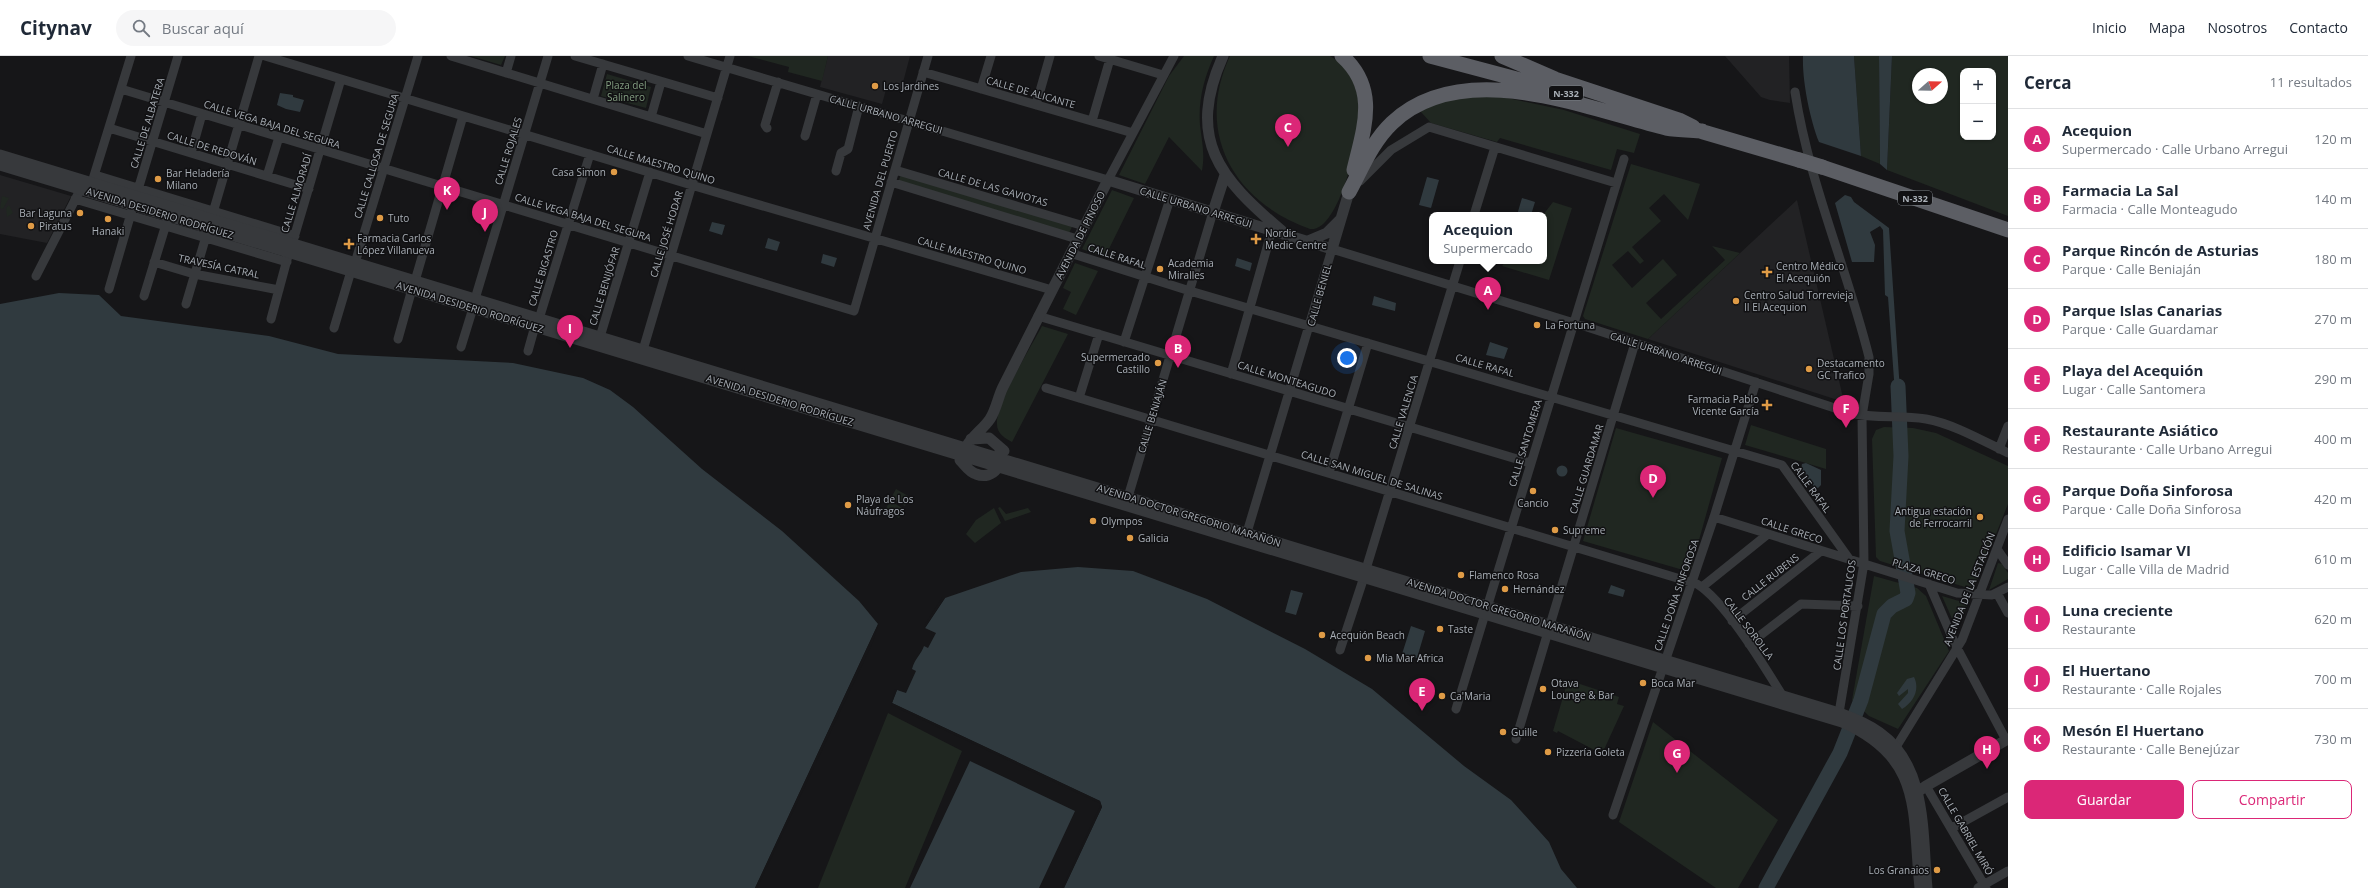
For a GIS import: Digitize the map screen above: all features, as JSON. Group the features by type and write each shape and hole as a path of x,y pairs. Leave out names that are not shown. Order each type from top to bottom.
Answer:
{"highway":[{"path":"1342,56 1357,74 1366,97 1365,125 1349,192"},
{"name":"N-332","path":"1430,56 1799,160 2008,230"},
{"path":"1502,56 1555,79 1679,120 1702,132"},
{"path":"1349,192 1373,147 1392,123 1426,100 1454,91 1484,89 1553,98 1668,128 1702,132"}],"street":[{"path":"93,179 131,56"},
{"name":"CALLE DE ALBATERA","path":"109,289 178,56"},
{"path":"186,304 259,56"},
{"name":"CALLE MAESTRO QUINO","path":"265,56 695,186 1052,290"},
{"name":"CALLE CALLOSA DE SEGURA","path":"334,328 418,56"},
{"path":"453,56 707,134"},
{"path":"506,73 511,56"},
{"name":"CALLE ROJALES","path":"461,346 548,56"},
{"path":"575,56 718,98"},
{"name":"CALLE URBANO ARREGUI","path":"688,56 1286,234 1572,322 1862,416 1913,418 1941,424 1999,449"},
{"name":"CALLE JOSÉ HODAR","path":"643,350 671,256 695,186 730,68 730,56"},
{"name":"CALLE JOSÉ HODAR","path":"695,186 707,134 718,98 730,68 737,56"},
{"name":"AVENIDA DEL PUERTO","path":"872,238 895,170 922,56"},
{"name":"AVENIDA DEL PUERTO","path":"854,311 872,238 906,120 928,56"},
{"path":"981,89 991,56"},
{"path":"1036,105 1050,56"},
{"path":"1099,56 1163,75"},
{"name":"AVENIDA DE PINOSO","path":"964,456 975,438 991,417 1003,387 1077,239 1174,56"},
{"path":"1223,56 1211,86 1207,121 1213,149 1225,175 1237,190 1286,234"},
{"path":"1092,121 1110,59"},
{"path":"593,99 603,64"},
{"name":"CALLE DE ALICANTE","path":"923,72 1133,133"},
{"name":"CALLE ALMORADÍ","path":"271,318 341,79"},
{"path":"651,117 661,82"},
{"path":"767,128 765,125 778,82"},
{"name":"CALLE VEGA BAJA DEL SEGURA","path":"121,89 854,311"},
{"name":"CALLE LOS PORTALICOS","path":"1795,92 1800,122 1815,178 1869,357 1869,374 1862,416 1864,564 1840,719"},
{"path":"805,136 817,94"},
{"path":"836,171 841,153 848,149 859,106"},
{"path":"191,153 202,114"},
{"path":"398,339 462,116"},
{"name":"CALLE BENIEL","path":"1246,537 1269,455 1310,326 1349,192 1391,150 1429,127 1495,147"},
{"name":"CALLE DE REDOVÁN","path":"109,128 309,189"},
{"path":"267,176 279,137"},
{"path":"1475,212 1495,147 1616,183"},
{"name":"CALLE BIGASTRO","path":"528,352 590,154"},
{"name":"AVENIDA DESIDERIO RODRÍGUEZ","path":"0,155 93,179 135,201 167,221 209,224 291,249"},
{"name":"CALLE SANTOMERA","path":"1456,709 1572,322 1624,159"},
{"name":"AVENIDA DESIDERIO RODRÍGUEZ","path":"0,165 78,194 135,201 952,448"},
{"name":"CALLE DE LAS GAVIOTAS","path":"895,170 1084,226"},
{"name":"CALLE BENIJÓFAR","path":"600,337 650,172"},
{"name":"CALLE BENIAJÁN","path":"1128,497 1225,175"},
{"path":"891,182 1077,239"},
{"path":"36,276 78,194"},
{"path":"1124,342 1170,199"},
{"path":"1258,210 1308,241 1327,233 1341,219"},
{"path":"144,296 167,221"},
{"path":"1231,374 1272,230"},
{"name":"CALLE RAFAL","path":"1070,253 1190,291 1550,395 1782,465 1850,560"},
{"name":"TRAVESÍA CATRAL","path":"154,262 194,274 279,290"},
{"name":"CALLE VALENCIA","path":"1340,650 1459,264"},
{"name":"CALLE MONTEAGUDO","path":"1038,316 1530,463"},
{"name":"AVENIDA DESIDERIO RODRÍGUEZ","path":"537,322 600,337 643,350 952,448"},
{"path":"1079,398 1099,334"},
{"path":"1329,473 1368,343"},
{"name":"CALLE GUARDAMAR","path":"1516,739 1635,343"},
{"name":"CALLE DOÑA SINFOROSA","path":"1613,815 1714,516 1756,382"},
{"name":"CALLE SAN MIGUEL DE SALINAS","path":"1046,388 1691,582"},
{"path":"952,448 964,456 974,474 983,476 992,473 1000,462 998,445 992,432 991,417"},
{"path":"2008,426 1999,449 2008,453"},
{"path":"952,448 975,438 984,437 998,445 1014,462"},
{"name":"AVENIDA DOCTOR GREGORIO MARAÑÓN","path":"952,448 964,456 1000,462 1840,719"},
{"name":"AVENIDA DOCTOR GREGORIO MARAÑÓN","path":"1000,462 1014,462 1128,497 1246,537"},
{"name":"CALLE GRECO","path":"1714,516 1864,564"},
{"name":"AVENIDA DE LA ESTACIÓN","path":"1897,746 1958,650 2008,520"},
{"path":"1702,588 1768,534"},
{"path":"1997,549 2008,565"},
{"name":"CALLE RUBENS","path":"1732,621 1821,551"},
{"name":"PLAZA GRECO","path":"1864,564 1957,593 1980,593 1988,595 1997,593"},
{"name":"CALLE SOROLLA","path":"1691,582 1702,588 1732,621 1749,644 1782,695"},
{"path":"1918,791 2008,741 1958,650 1927,584"},
{"path":"2008,587 1997,593 2008,613"},
{"path":"1749,644 1801,604 1858,606"},
{"name":"AVENIDA DOCTOR GREGORIO MARAÑÓN","path":"1664,664 1782,695 1871,732 1884,735 1897,746 1910,770 1918,791 1927,888"},
{"name":"AVENIDA DOCTOR GREGORIO MARAÑÓN","path":"1871,732 1886,748 1918,791 1920,888"},
{"name":"CALLE GABRIEL MIRÓ","path":"1918,791 1952,828 1983,887"},
{"path":"1952,828 2008,797"},
{"path":"1983,887 2008,871"}],"shaded area":[{"path":"828,56 910,56 901,90 887,86 882,104 820,87"},
{"path":"1725,56 1789,56 1790,103 1761,97"},
{"path":"1803,56 1854,56 1861,156 1819,142 1807,100"},
{"path":"1879,56 1892,56 1887,170 1880,164"},
{"path":"280,93 293,95 293,97 304,100 300,112 286,109 277,105"},
{"path":"0,175 71,196 47,243 0,234"},
{"path":"1427,177 1439,180 1431,208 1419,205"},
{"path":"1845,195 1851,197 1854,202 1889,228 1901,406 1896,407 1888,297 1885,295 1883,230 1880,226 1870,232 1875,245 1874,262 1852,262 1835,203"},
{"path":"1522,198 1535,202 1532,212 1518,212"},
{"name":"Centro Médico El Acequión","path":"1797,200 1844,402 1648,339"},
{"path":"712,222 725,225 722,235 709,231"},
{"path":"768,238 780,242 777,251 765,248"},
{"path":"823,254 837,258 834,267 821,263"},
{"path":"1237,258 1252,263 1250,271 1235,266"},
{"path":"59,293 99,295 121,316 269,336 338,354 513,363 583,378 610,390 633,407 702,469 782,531 859,601 878,624 755,888 0,888 0,304"},
{"path":"1374,296 1396,303 1395,311 1372,305"},
{"path":"1490,342 1508,348 1504,359 1486,355"},
{"path":"1806,463 1821,470 1821,485 1818,488 1812,485 1805,472 1801,470 1802,464"},
{"path":"1560,466 1564,466 1566,467 1566,475 1560,476 1557,473 1557,469"},
{"path":"1078,567 1133,571 1207,599 1305,649 1372,689 1464,766 1511,800 1549,842 1561,869 1577,888 1064,888 1102,807 1100,801 892,703 897,690 906,693 916,671 912,669 915,662 924,646 928,648 936,633 925,628 945,598 1021,572"},
{"path":"1611,585 1625,590 1623,597 1608,593"},
{"path":"1291,590 1303,593 1296,615 1285,612"},
{"path":"1411,626 1425,631 1417,658 1402,654"},
{"path":"1914,677 1916,682 1915,695 1910,703 1902,709 1898,704 1908,693 1908,689 1899,696 1897,693 1907,679"},
{"path":"970,761 1075,811 1039,888 910,888"}],"green space":[{"path":"471,56 505,56 501,65"},
{"path":"748,56 828,56 822,81 788,72 789,67"},
{"path":"1184,56 1214,56 1207,73 1200,107 1203,153 1202,171 1169,137 1145,184 1119,175 1169,76"},
{"path":"1230,56 1330,56 1345,68 1352,79 1358,91 1360,110 1354,150 1341,195 1332,213 1321,225 1310,229 1283,217 1260,201 1242,183 1228,161 1219,137 1217,112 1220,84"},
{"path":"1854,56 1879,56 1880,164 1861,156"},
{"path":"1892,56 2008,56 2008,216 1887,170"},
{"name":"Plaza del Salinero","path":"607,74 651,87 646,108 601,96"},
{"path":"1498,96 1564,110 1640,134 1634,153 1617,149 1611,170 1500,138 1497,142 1431,123 1421,112 1427,106 1435,102 1456,98"},
{"path":"1631,164 1700,184 1688,220 1664,194 1649,208 1661,221 1632,247 1644,261 1640,264 1628,251 1612,265 1632,288 1663,259 1677,275 1646,303 1661,319 1725,260 1712,246 1740,253 1648,339 1585,319 1583,316"},
{"path":"901,174 1073,225 1069,233 898,183"},
{"path":"1112,190 1134,198 1105,257 1082,249"},
{"path":"2,196 9,198 3,209 0,208"},
{"path":"1553,202 1572,208 1549,280 1502,266 1504,264 1547,264 1547,212 1545,212"},
{"path":"9,205 13,213 7,217 6,208"},
{"path":"1075,263 1098,271 1076,315 1063,309 1071,292 1063,288"},
{"path":"1042,326 1068,334 1012,442 998,430 998,415 1008,389"},
{"path":"1751,425 1826,449 1826,469 1745,445"},
{"path":"1884,427 1913,428 1936,433 2008,466 2008,504 1978,579 1973,586 1965,587 1880,561 1876,557 1872,439 1876,430"},
{"path":"1616,428 1722,458 1690,572 1583,541"},
{"path":"896,489 910,497 905,506 891,498"},
{"path":"890,501 904,509 899,518 885,510"},
{"path":"1000,507 1006,514 1028,508 1031,512 1005,521 998,508"},
{"path":"994,508 1001,523 975,543 966,534 976,520"},
{"path":"1998,563 2002,564 2008,573 2008,579 1989,590"},
{"path":"1874,576 1917,588 1926,596 1949,651 1898,729 1869,716 1852,700"},
{"path":"1942,596 1959,601 1969,601 1957,630"},
{"path":"1568,680 1619,697 1617,704 1624,706 1602,754 1558,731 1557,733 1553,731"},
{"path":"888,713 962,751 905,888 818,888"},
{"path":"1653,722 1778,820 1738,888 1716,888 1619,822"}],"pier":[{"path":"943,596 945,598 925,628 924,626"},
{"path":"879,622 873,642 757,888 755,888"},
{"path":"895,689 897,690 892,703 1100,801 1102,807 1064,888 1062,888 1100,806 1099,803 891,705"}],"waterway":[{"path":"1766,888 1840,753 1861,700 1884,614 1892,606 1906,599 1908,593 1897,531 1901,456 1898,386"}],"place":[{"name":"Los Jardines","path":"875,86"},
{"name":"Parque Rincón de Asturias","path":"1288,147"},
{"name":"Casa Simon","path":"614,172"},
{"name":"Bar Heladería Milano","path":"158,179"},
{"name":"Mesón El Huertano","path":"447,210"},
{"name":"Bar Laguna","path":"80,213"},
{"name":"Tuto","path":"380,218"},
{"name":"Hanaki","path":"108,219"},
{"name":"Piratus","path":"31,226"},
{"name":"El Huertano","path":"485,232"},
{"name":"Nordic Medic Centre","path":"1256,239"},
{"name":"Farmacia Carlos López Villanueva","path":"349,244"},
{"name":"Academia Miralles","path":"1160,269"},
{"name":"Centro Médico El Acequión","path":"1767,272"},
{"name":"Centro Salud Torrevieja II El Acequion","path":"1736,301"},
{"name":"Acequion","path":"1488,310"},
{"name":"La Fortuna","path":"1537,325"},
{"name":"Luna creciente","path":"570,348"},
{"name":"Supermercado Castillo","path":"1158,363"},
{"name":"Farmacia La Sal","path":"1178,368"},
{"name":"Destacamento GC Trafico","path":"1809,369"},
{"name":"Farmacia Pablo Vicente García","path":"1767,405"},
{"name":"Restaurante Asiático","path":"1846,428"},
{"name":"Cancio","path":"1533,491"},
{"name":"Parque Islas Canarias","path":"1653,498"},
{"name":"Playa de Los Náufragos","path":"848,505"},
{"name":"Antigua estación de Ferrocarril","path":"1980,517"},
{"name":"Olympos","path":"1093,521"},
{"name":"Supreme","path":"1555,530"},
{"name":"Galicia","path":"1130,538"},
{"name":"Flamenco Rosa","path":"1461,575"},
{"name":"Hernández","path":"1505,589"},
{"name":"Taste","path":"1440,629"},
{"name":"Acequión Beach","path":"1322,635"},
{"name":"Mia Mar Africa","path":"1368,658"},
{"name":"Boca Mar","path":"1643,683"},
{"name":"Otava Lounge & Bar","path":"1543,689"},
{"name":"Ca'Maria","path":"1442,696"},
{"name":"Playa del Acequión","path":"1422,711"},
{"name":"Guille","path":"1503,732"},
{"name":"Pizzería Goleta","path":"1548,752"},
{"name":"Edificio Isamar VI","path":"1987,769"},
{"name":"Parque Doña Sinforosa","path":"1677,773"},
{"name":"Los Granaios","path":"1937,870"}]}
